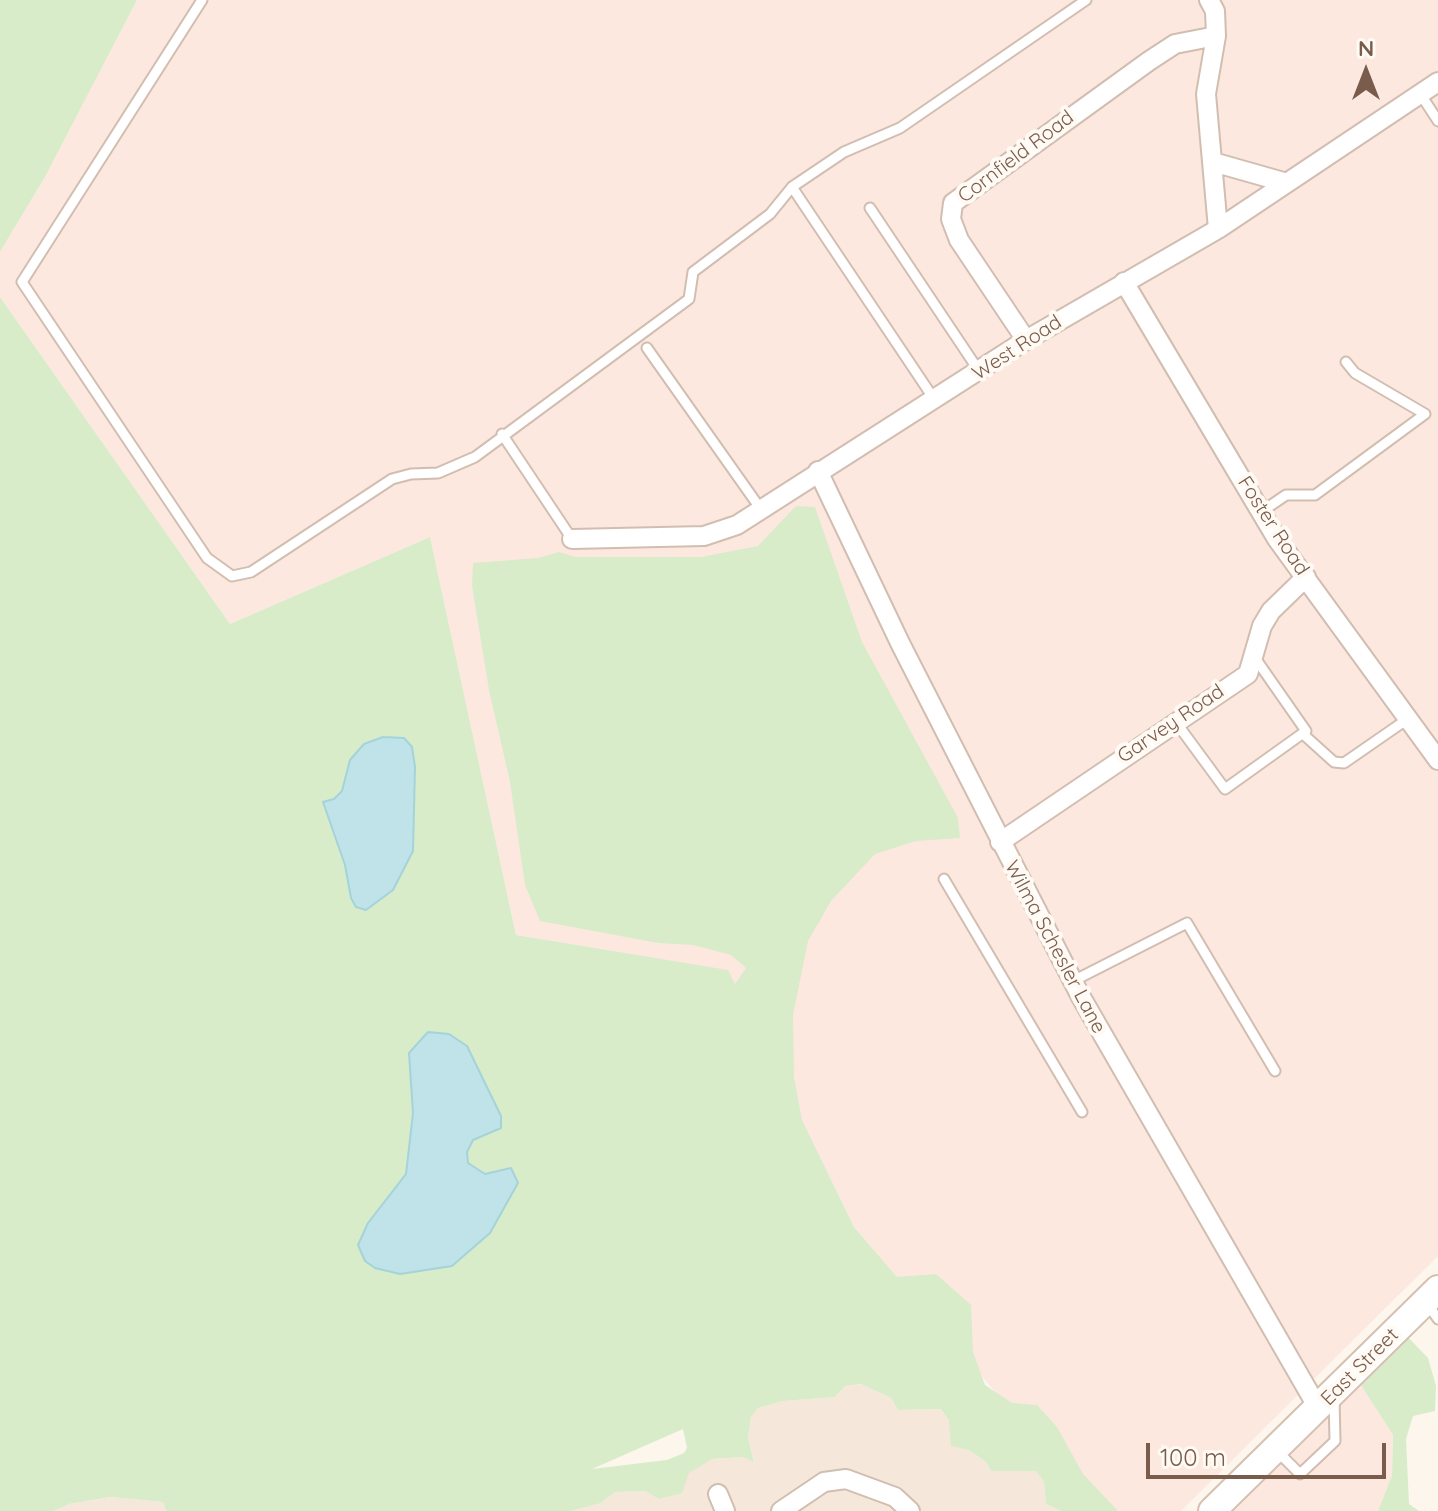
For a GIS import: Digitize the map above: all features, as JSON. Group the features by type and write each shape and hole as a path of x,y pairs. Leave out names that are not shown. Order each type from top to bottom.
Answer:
{"main road":[{"name":"East Street","path":"1212,1511 1326,1400 1434,1303"}],"street":[{"path":"1209,0 1215,11 1216,36 1206,94 1218,229"},
{"name":"Cornfield Road","path":"1026,340 959,240 951,219 953,203 1175,44 1216,36"},
{"name":"West Road","path":"572,539 704,536 737,525 818,471 936,402 1026,340 1218,229 1438,82"},
{"path":"1213,162 1287,183"},
{"name":"Foster Road","path":"1124,282 1261,512 1438,760"},
{"name":"Wilma Schesler Lane","path":"818,471 1000,842 1116,1062 1326,1400"},
{"name":"Garvey Road","path":"1000,842 1248,674 1256,639 1271,611 1306,577"},
{"path":"781,1511 824,1482 846,1479 895,1497 910,1511"}],"lane":[{"path":"202,0 22,282 202,550 223,573 232,576 251,572 373,489 411,474 456,468 689,299 693,272 770,214 792,187 844,152 900,128 1086,0"},
{"path":"1421,95 1438,121"},
{"path":"792,187 936,402"},
{"path":"870,208 979,371"},
{"path":"647,348 760,508"},
{"path":"1261,512 1286,495 1315,495 1425,414 1355,373 1346,362"},
{"path":"502,434 572,539"},
{"path":"1175,721 1225,789 1303,734 1306,731 1252,654"},
{"path":"1303,734 1334,762 1344,763 1409,718"},
{"path":"944,879 1082,1112"},
{"path":"1073,981 1187,923 1275,1071"}],"shaded area":[{"path":"137,0 1438,0 1438,1256 1181,1511 1097,1511 854,1227 728,971 516,935 430,537 230,624 0,297 0,252 45,177"},
{"path":"1353,1373 1393,1435 1392,1475 1378,1511 1211,1511"},
{"path":"861,1384 891,1398 898,1410 941,1409 969,1450 986,1462 991,1471 1036,1471 1044,1482 1046,1504 1061,1511 571,1511 601,1503 615,1492 646,1491 712,1459 743,1457 754,1461 748,1438 751,1417 758,1408 783,1401 835,1397 845,1386"},
{"path":"110,1497 163,1502 166,1511 54,1511 69,1504"}],"green space":[{"path":"0,0 137,0 45,177 0,252"},
{"path":"0,297 230,624 430,537 516,935 728,970 735,984 746,968 731,955 693,945 658,943 540,921 525,885 510,782 489,690 472,586 473,563 538,558 559,552 576,557 701,557 758,546 796,506 815,507 862,642 958,818 960,838 916,841 875,854 831,901 808,941 793,1015 794,1077 802,1120 854,1227 897,1277 936,1274 971,1305 973,1352 985,1385 1012,1403 1037,1405 1057,1427 1083,1474 1118,1511 1061,1511 1046,1504 1044,1482 1036,1471 991,1471 986,1462 969,1450 951,1446 949,1421 941,1409 898,1410 891,1398 861,1384 845,1386 835,1397 783,1401 758,1408 751,1417 748,1438 754,1462 743,1457 712,1459 689,1473 682,1493 659,1499 646,1491 615,1492 601,1503 571,1511 166,1511 163,1502 110,1497 69,1504 54,1511 0,1511","holes":["683,1429 687,1448 684,1453 667,1460 592,1469"]},
{"path":"1401,1330 1428,1358 1436,1386 1435,1411 1413,1416 1406,1439 1409,1504 1419,1511 1378,1511 1392,1475 1393,1435 1353,1373"}],"water":[{"path":"383,737 404,738 412,747 415,767 413,851 393,890 366,910 356,907 351,898 345,865 323,802 334,799 342,791 350,760 364,744"},
{"path":"428,1032 449,1034 467,1046 501,1116 501,1128 473,1140 467,1152 468,1163 485,1174 511,1168 518,1183 490,1233 452,1266 400,1274 375,1268 365,1261 358,1245 368,1223 406,1174 413,1113 409,1053"}]}
